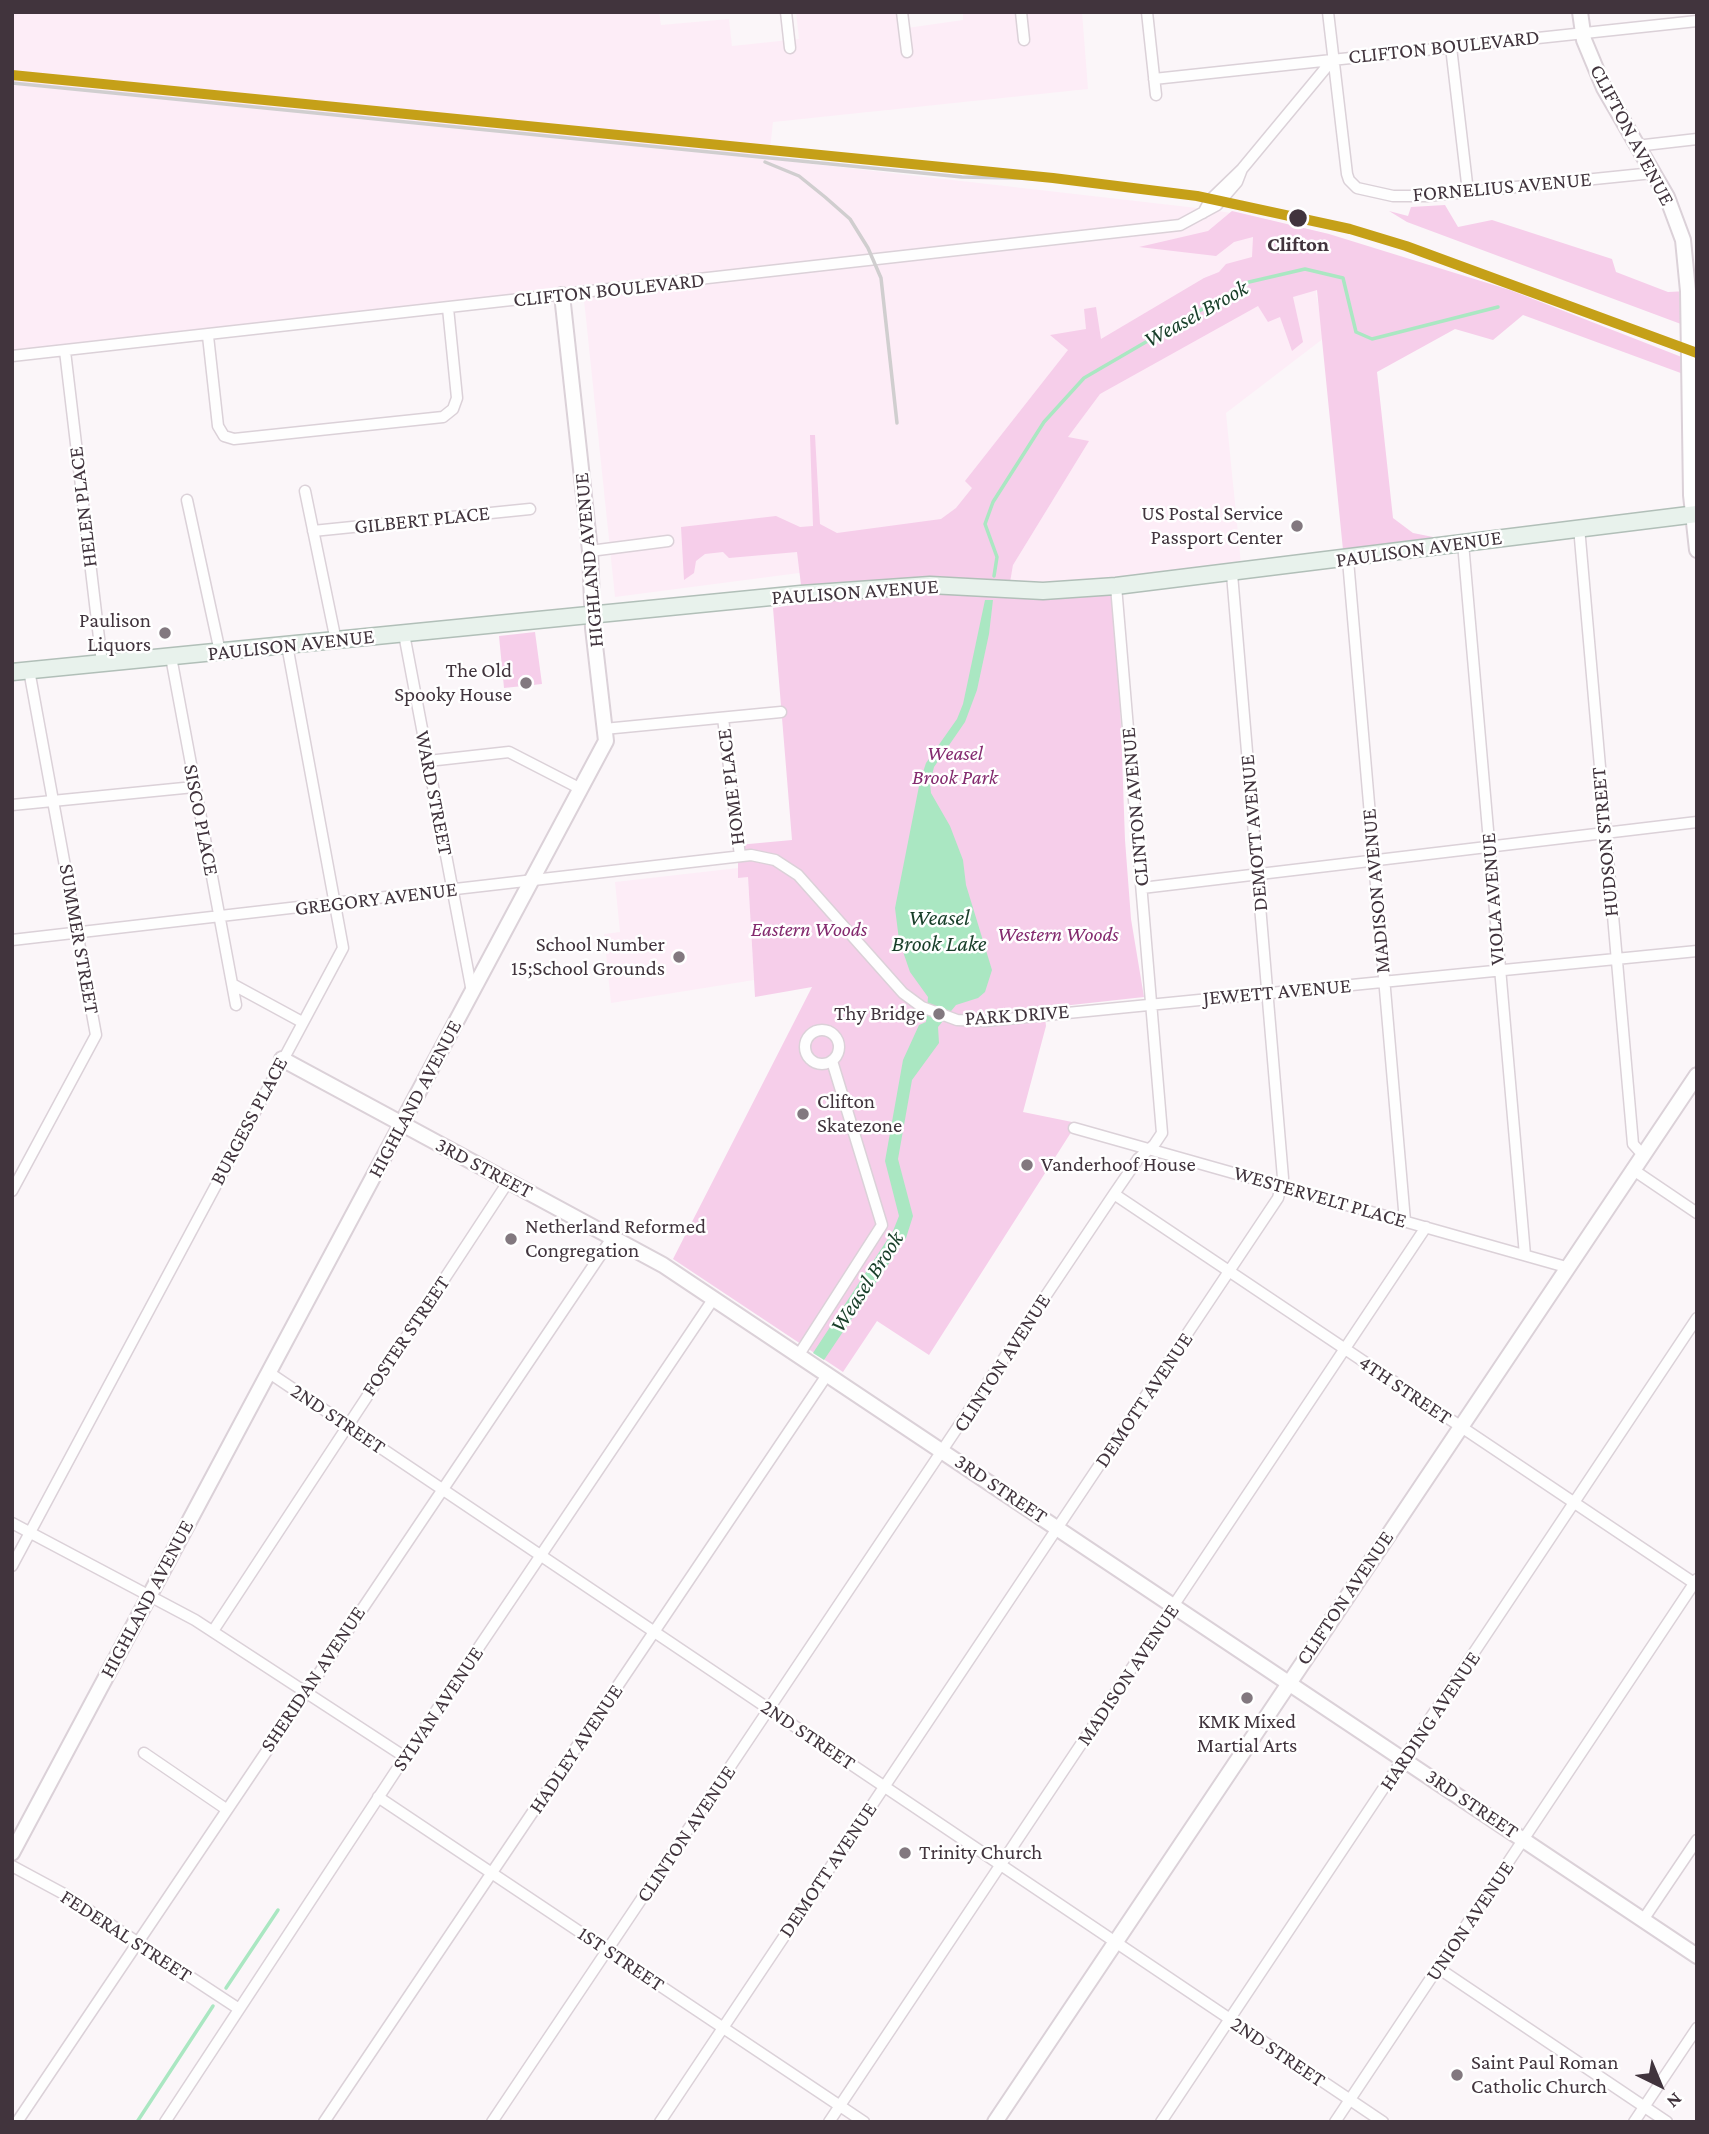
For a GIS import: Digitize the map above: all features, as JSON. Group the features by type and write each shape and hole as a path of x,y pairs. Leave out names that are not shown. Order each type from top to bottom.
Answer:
{"main road":[{"name":"PAULISON AVENUE","path":"12,672 592,614 930,585 1065,591 1348,560 1579,527 1695,514"}],"street":[{"path":"786,12 790,48"},
{"path":"902,12 906,52"},
{"path":"1021,12 1024,40"},
{"path":"1147,12 1156,95"},
{"path":"1154,79 1334,58 1328,12"},
{"name":"CLIFTON AVENUE","path":"1580,12 1583,33 1604,88 1653,173 1679,226 1692,282 1697,550"},
{"name":"CLIFTON BOULEVARD","path":"12,356 1180,225 1203,213 1224,197 1237,181 1242,169 1334,58 1697,21"},
{"path":"1451,47 1468,192"},
{"name":"FORNELIUS AVENUE","path":"1334,58 1347,174 1352,185 1409,197 1653,173"},
{"path":"1636,146 1697,139"},
{"name":"HIGHLAND AVENUE","path":"12,1853 606,741 592,614 590,551 562,295"},
{"path":"208,336 218,426 225,436 234,439 443,417 453,409 457,398 448,308"},
{"name":"HELEN PLACE","path":"65,351 102,663"},
{"path":"305,491 336,641"},
{"path":"187,500 220,652"},
{"name":"GILBERT PLACE","path":"313,531 530,509"},
{"name":"HUDSON STREET","path":"1579,527 1633,1144 1642,1154"},
{"path":"590,551 668,541"},
{"name":"VIOLA AVENUE","path":"1463,543 1525,1255"},
{"name":"MADISON AVENUE","path":"1348,560 1405,1221"},
{"name":"DEMOTT AVENUE","path":"660,2122 1278,1198 1283,1178 1232,573"},
{"name":"CLINTON AVENUE","path":"492,2122 771,1710 1114,1194 1138,1159 1162,1132 1116,586"},
{"name":"WARD STREET","path":"404,634 472,992"},
{"name":"BURGESS PLACE","path":"12,1566 343,948 287,645"},
{"name":"SISCO PLACE","path":"171,657 236,1005"},
{"name":"SUMMER STREET","path":"12,1191 96,1035 29,670"},
{"path":"604,729 781,712"},
{"name":"HOME PLACE","path":"723,718 740,856"},
{"path":"428,761 509,752 581,789"},
{"path":"12,805 194,787"},
{"path":"1142,888 1697,822"},
{"name":"PARK DRIVE","path":"740,856 757,855 775,860 798,875 892,983 922,1007 956,1020 986,1021 1150,1004"},
{"name":"GREGORY AVENUE","path":"12,940 740,856"},
{"name":"JEWETT AVENUE","path":"1150,1004 1697,951"},
{"path":"232,984 302,1021"},
{"name":"3RD STREET","path":"282,1059 663,1265 1697,1956"},
{"path":"798,1356 882,1225 832,1061"},
{"name":"CLIFTON AVENUE","path":"995,2122 1697,1075"},
{"name":"WESTERVELT PLACE","path":"1074,1128 1566,1268"},
{"path":"1632,1169 1697,1213"},
{"name":"FOSTER STREET","path":"213,1631 508,1182"},
{"name":"4TH STREET","path":"1114,1194 1696,1582"},
{"name":"MADISON AVENUE","path":"830,2122 1426,1227"},
{"name":"SHERIDAN AVENUE","path":"17,2122 612,1238"},
{"name":"SYLVAN AVENUE","path":"165,2122 378,1797 714,1298"},
{"name":"HARDING AVENUE","path":"1161,2122 1697,1318"},
{"name":"2ND STREET","path":"268,1372 1383,2122"},
{"name":"HADLEY AVENUE","path":"324,2122 827,1375"},
{"path":"12,1524 195,1620 405,1757"},
{"name":"UNION AVENUE","path":"1335,2122 1696,1582"},
{"path":"144,1753 226,1809"},
{"name":"1ST STREET","path":"378,1797 864,2122"},
{"path":"1643,1920 1697,1840"},
{"name":"FEDERAL STREET","path":"12,1866 64,1894 239,2009"},
{"path":"1438,1968 1668,2122"},
{"path":"1634,2122 1697,2028"}],"shaded area":[{"path":"12,12 659,12 661,25 729,19 732,46 799,39 796,12 898,12 900,29 963,20 963,12 1082,12 1088,89 773,122 769,159 1197,208 1252,216 1329,234 1316,293 1324,338 1226,413 1241,564 1062,585 1010,580 1013,565 942,561 799,573 615,597 583,290 12,354"},
{"name":"School Number 15;School Grounds","path":"738,868 739,877 748,876 754,980 611,1003 604,934 620,932 615,882"}],"green space":[{"path":"1445,205 1458,227 1492,220 1612,259 1616,272 1668,292 1688,291 1689,310 1697,311 1697,330 1407,222 1389,211 1408,216 1411,207"},
{"name":"Weasel Brook Park","path":"1232,211 1329,234 1510,290 1697,363 1697,379 1523,315 1493,340 1455,329 1377,372 1393,518 1413,533 1463,543 1344,560 1317,290 1293,297 1303,342 1292,351 1280,317 1268,322 1258,306 1100,394 1068,437 1089,441 1013,565 1009,588 1116,586 1125,840 1131,919 1144,997 1044,1008 1046,1026 1023,1112 1077,1123 929,1355 877,1321 843,1372 673,1259 812,987 755,997 748,877 738,878 738,845 792,840 773,608 923,585 801,585 797,552 729,558 723,552 705,554 696,561 694,573 684,580 681,527 776,516 800,527 813,526 810,435 815,435 820,524 837,533 941,519 956,508 972,488 965,481 1068,350 1050,335 1086,329 1084,309 1096,307 1101,339 1204,278 1219,272 1226,264 1252,257 1253,237 1234,242 1216,256 1139,247 1208,231"},
{"path":"535,632 542,684 504,688 499,636"}],"water":[{"name":"Weasel Brook Lake","path":"985,600 993,600 977,690 965,722 934,767 930,783 931,793 950,826 963,860 966,885 992,970 985,992 978,998 956,1005 938,1027 939,1043 912,1080 898,1159 913,1216 906,1238 824,1360 813,1353 893,1231 899,1216 885,1161 903,1060 919,1025 926,1022 928,997 910,972 899,940 895,908 920,781 926,763 957,719 963,704"}],"waterway":[{"name":"Weasel Brook","path":"994,576 997,557 985,524 993,502 1044,422 1084,378 1249,282 1305,269 1343,278 1356,332 1372,339 1498,307"},
{"name":"Weasel Brook","path":"226,1988 278,1910"},
{"name":"Weasel Brook","path":"137,2122 213,2006"}],"railway":[{"path":"12,83 962,177 1055,179"},
{"path":"765,162 799,176 825,197 850,219 868,248 881,278 897,423"}],"transit line":[{"path":"12,75 1053,178 1197,196 1350,229 1406,246 1697,353"}],"place":[{"name":"Clifton","path":"1298,218"},
{"name":"US Postal Service Passport Center","path":"1297,526"},
{"name":"Paulison Liquors","path":"165,633"},
{"name":"The Old Spooky House","path":"526,683"},
{"name":"School Number 15;School Grounds","path":"679,957"},
{"name":"Thy Bridge","path":"939,1014"},
{"name":"Clifton Skatezone","path":"803,1114"},
{"name":"Vanderhoof House","path":"1027,1165"},
{"name":"Netherland Reformed Congregation","path":"511,1239"},
{"name":"KMK Mixed Martial Arts","path":"1247,1698"},
{"name":"Trinity Church","path":"905,1853"},
{"name":"Saint Paul Roman Catholic Church","path":"1457,2075"}],"park label":[{"name":"Eastern Woods","path":"809,930"},
{"name":"Western Woods","path":"1058,935"}]}
